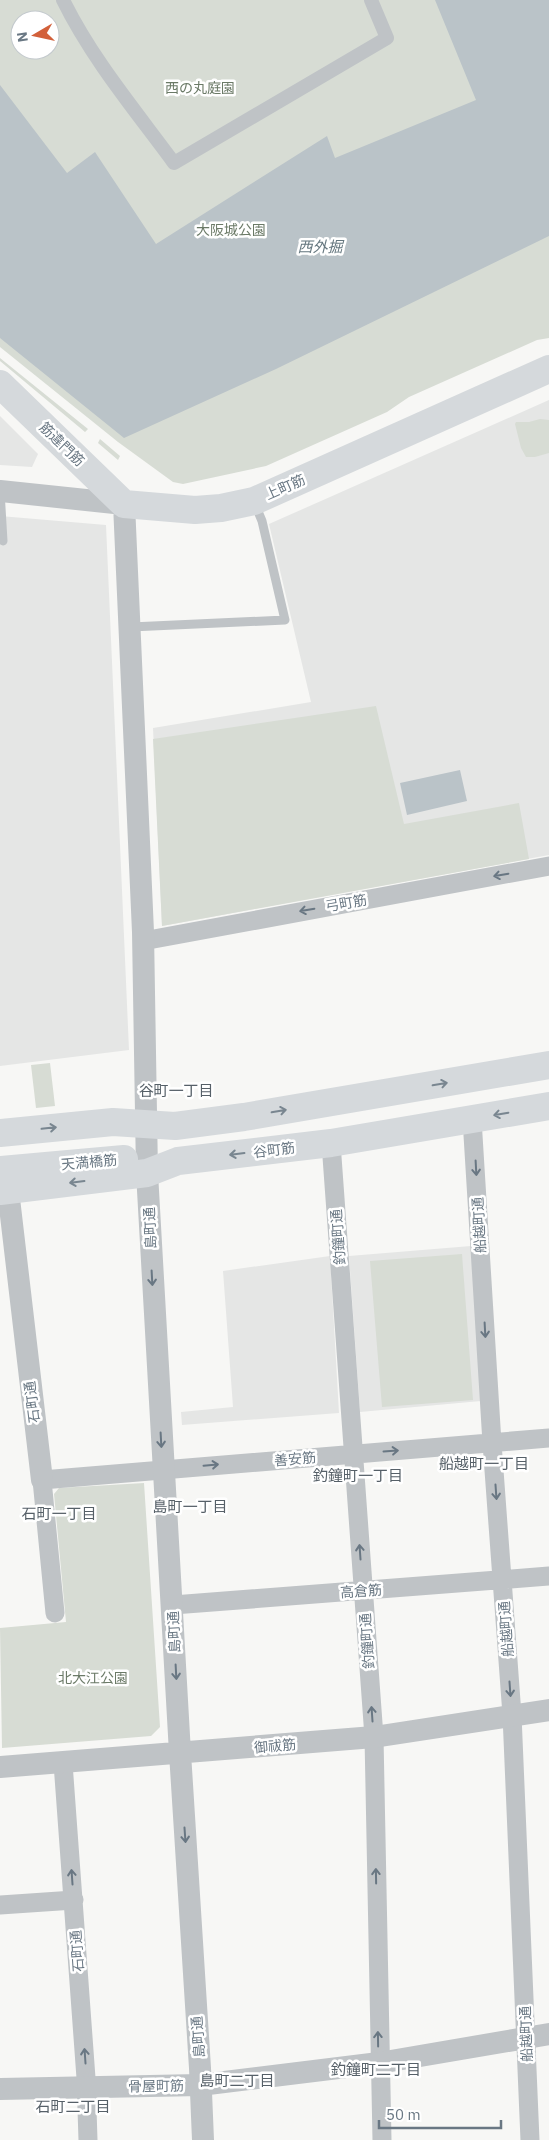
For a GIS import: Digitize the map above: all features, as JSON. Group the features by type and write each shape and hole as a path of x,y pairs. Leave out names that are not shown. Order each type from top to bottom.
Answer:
{"main road":[{"name":"上町筋","path":"124,504 195,510 221,508 254,501 549,369"},
{"name":"筋違門筋","path":"0,384 124,504"},
{"path":"0,1133 113,1122 146,1147 175,1126 244,1117 549,1065"},
{"name":"谷町筋","path":"178,1161 331,1143 549,1106"},
{"name":"天満橋筋","path":"0,1152 114,1141 146,1147 178,1161"},
{"name":"天満橋筋","path":"3,1184 115,1159 146,1147"}],"street":[{"path":"63,0 76,26 97,60 174,163 387,38 371,0"},
{"name":"上町筋","path":"0,491 124,504"},
{"name":"島町通","path":"124,504 131,627 143,941 146,1147 202,2140"},
{"name":"弓町筋","path":"143,941 549,866"},
{"name":"船越町通","path":"472,1119 492,1443 512,1715 530,2140"},
{"name":"釣鐘町通","path":"331,1143 374,1737 382,2140"},
{"name":"石町通","path":"3,1184 42,1480 55,1613"},
{"name":"善安筋","path":"42,1480 549,1438"},
{"name":"高倉筋","path":"173,1604 549,1576"},
{"name":"御祓筋","path":"0,1767 374,1737 549,1710"},
{"name":"石町通","path":"63,1763 74,1900 88,2140"},
{"path":"0,1906 74,1900"},
{"name":"骨屋町筋","path":"0,2089 200,2085 379,2064 549,2034"}],"lane":[{"path":"0,491 3,541"},
{"path":"131,627 285,620 262,522 254,501"}],"shaded area":[{"path":"549,400 549,855 162,926 153,728 311,702 269,524"},
{"path":"0,416 38,454 32,467 0,465"},
{"path":"0,516 106,525 129,1050 0,1066"},
{"path":"471,1246 481,1401 360,1412 349,1256"},
{"path":"330,1256 339,1413 182,1425 181,1412 233,1407 223,1271"}],"green space":[{"name":"大阪城公園","path":"0,0 549,0 549,338 537,340 409,397 387,412 266,466 183,484 173,482 118,442 0,347"},
{"path":"0,358 88,429 85,432 0,361"},
{"path":"540,419 549,420 549,453 535,457 526,457 521,448 515,424 516,422 529,422"},
{"path":"100,439 120,456 118,460 98,443"},
{"path":"376,706 404,824 519,803 529,859 162,926 153,739"},
{"path":"50,1063 55,1106 36,1108 31,1065"},
{"path":"462,1254 473,1400 382,1407 370,1261"},
{"name":"北大江公園","path":"144,1483 160,1727 151,1736 2,1748 0,1628 66,1622 54,1494 59,1488"}],"water":[{"name":"西外掘","path":"435,0 549,0 549,236 276,369 124,438 0,338 0,85 67,173 95,152 156,244 327,136 335,158 476,100"},
{"path":"460,770 467,801 407,815 400,783"}],"district":[{"name":"谷町一丁目","path":"176,1091"},
{"name":"船越町一丁目","path":"484,1464"},
{"name":"釣鐘町一丁目","path":"358,1476"},
{"name":"島町一丁目","path":"190,1507"},
{"name":"石町一丁目","path":"59,1514"},
{"name":"釣鐘町二丁目","path":"376,2070"},
{"name":"島町二丁目","path":"237,2081"},
{"name":"石町二丁目","path":"73,2107"}],"park label":[{"name":"西の丸庭園","path":"200,88"}]}
